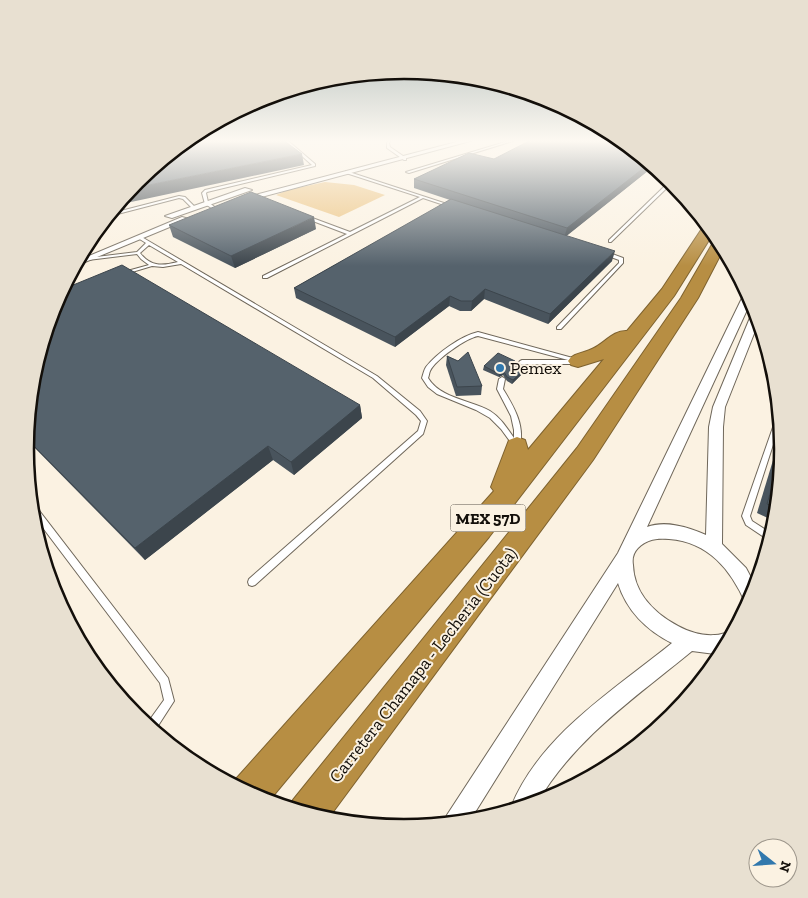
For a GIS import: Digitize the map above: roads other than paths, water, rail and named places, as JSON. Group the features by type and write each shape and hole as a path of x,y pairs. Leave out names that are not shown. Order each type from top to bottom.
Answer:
{"highway":[{"name":"MEX 57D","path":"255,788 479,529 668,292 705,234"},
{"name":"Carretera Chamapa - Lechería (Cuota)","path":"312,808 584,454 689,298 716,250"},
{"path":"578,361 601,353 616,343 644,312 668,292"},
{"path":"479,529 510,478 516,446"}],"street":[{"path":"158,220 192,207 282,182"},
{"path":"86,259 214,208 264,192 306,182"},
{"path":"192,207 200,213"},
{"path":"461,814 628,550 744,304"},
{"path":"714,547 716,427 719,407 753,324"},
{"path":"628,550 654,531 683,533 714,547 734,564 748,585"},
{"path":"628,550 628,588 651,619 688,642 718,645"},
{"path":"527,798 544,770 579,731 688,642"}],"lane":[{"path":"214,208 206,203 204,194 212,189 242,182"},
{"path":"377,182 460,208"},
{"path":"610,242 666,187"},
{"path":"120,213 179,197 184,198 192,207"},
{"path":"265,277 423,197"},
{"path":"300,214 350,234"},
{"path":"139,237 375,377 418,413 424,421 421,432 252,582"},
{"path":"86,259 138,253 148,243"},
{"path":"559,328 621,260 599,252"},
{"path":"138,253 150,266"},
{"path":"114,270 169,266 182,262"},
{"path":"113,279 130,270"},
{"path":"516,446 497,419 432,389 424,377 424,371 429,365 468,337 478,334 578,361"},
{"path":"518,366 522,362 578,361"},
{"path":"502,379 500,389 511,407 519,430 516,446"},
{"path":"764,533 749,523 746,516 773,435"},
{"path":"41,518 166,681 169,701 154,722"}],"place":[{"name":"Pemex","path":"500,368"}]}
